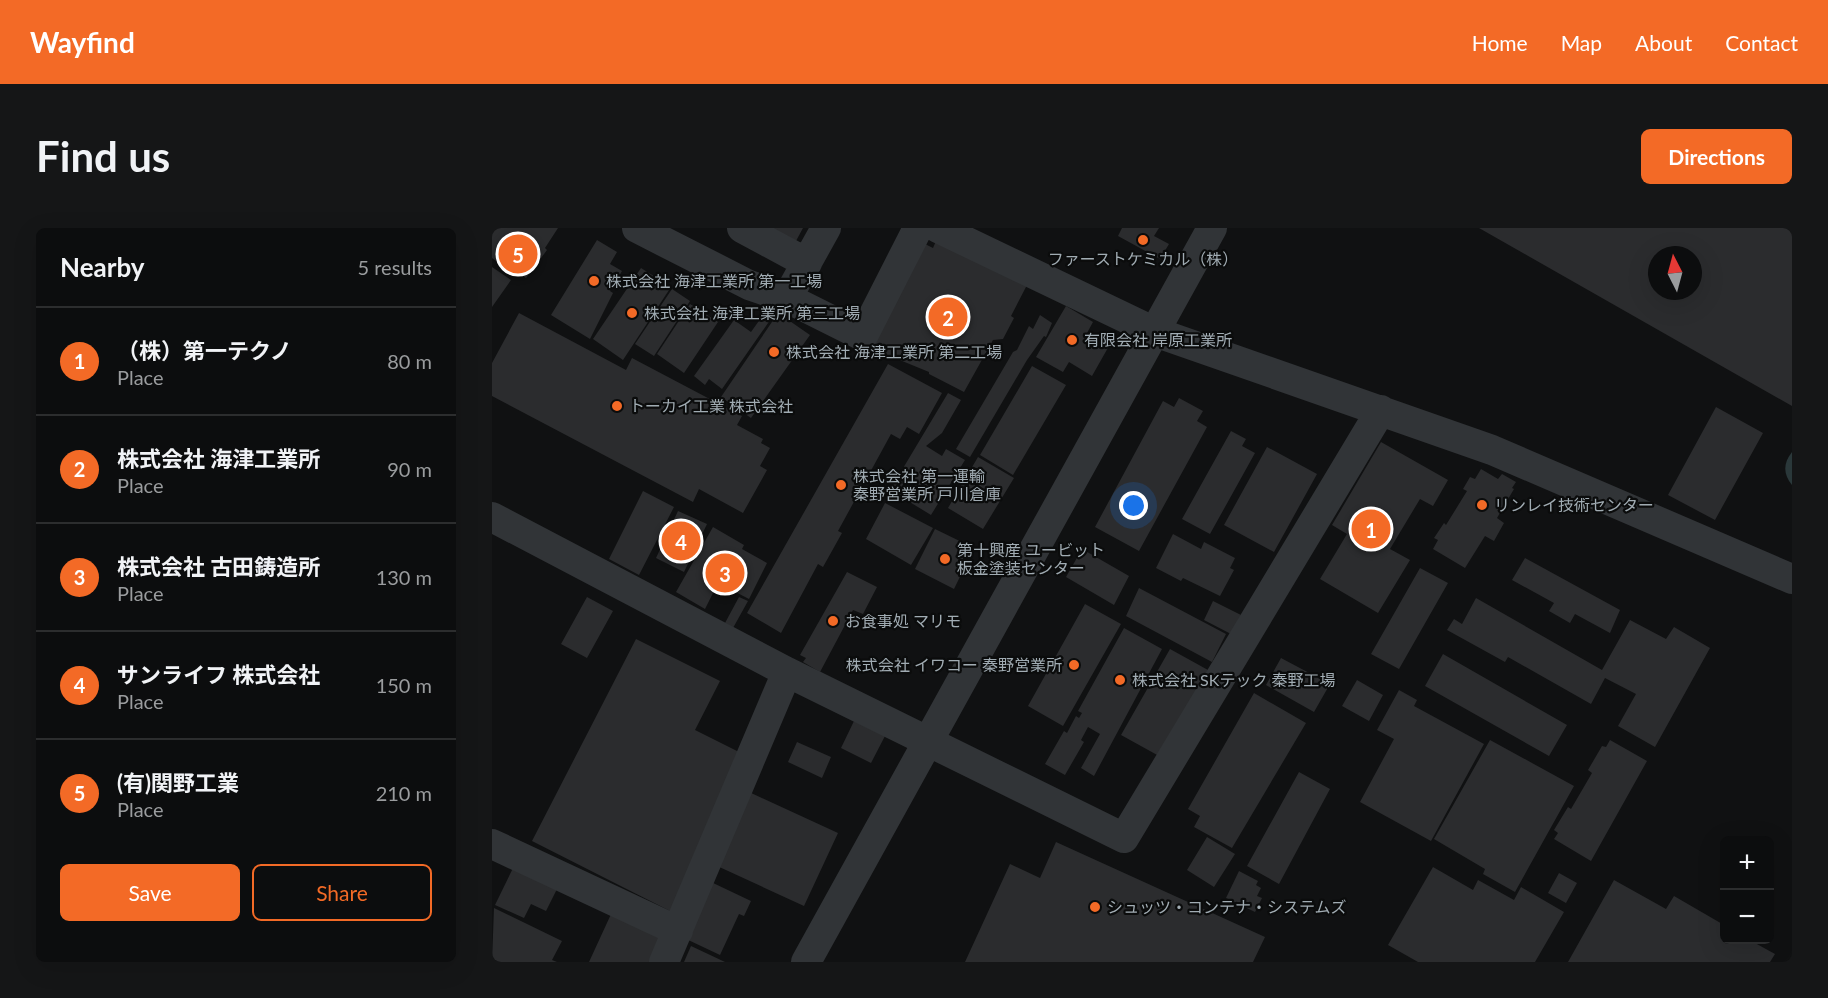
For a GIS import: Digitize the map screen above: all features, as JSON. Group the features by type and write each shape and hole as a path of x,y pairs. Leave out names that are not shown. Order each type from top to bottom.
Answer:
{"street":[{"path":"637,228 749,285 787,298 863,336 918,228"},
{"path":"742,228 807,263"},
{"path":"787,298 826,228"},
{"path":"938,228 1155,332 1492,450 1792,579"},
{"path":"806,962 1212,228"},
{"path":"492,518 787,672 1124,838 1381,410"},
{"path":"664,962 787,672"},
{"path":"492,844 678,930"}],"shaded area":[{"path":"1792,452 1792,485 1785,468"}],"building":[{"path":"492,228 558,228 545,248 547,250 526,278 519,273 517,276 492,258"},
{"path":"771,228 803,228 796,241"},
{"name":"ファーストケミカル（株）","path":"1122,228 1159,228 1154,236 1169,244 1160,259 1118,236"},
{"path":"1479,228 1792,228 1792,406"},
{"name":"株式会社 海津工業所 第一工場","path":"597,240 617,252 610,264 622,271 610,291 613,293 590,339 551,315"},
{"path":"936,241 1027,285 1011,316 1014,318 1003,339 993,340 964,392 929,372 868,347 923,243 933,248"},
{"path":"492,267 511,280 492,307"},
{"name":"株式会社 海津工業所 第三工場","path":"641,268 671,287 623,360 593,339"},
{"path":"672,289 690,301 654,356 635,344"},
{"path":"690,304 718,322 684,373 657,354"},
{"name":"有限会社 岸原工業所","path":"1066,306 1093,322 1087,333 1109,346 1092,376 1069,362 1063,372 1036,357"},
{"path":"768,308 775,313 722,389 709,379 705,385 694,376 734,320 751,332"},
{"name":"トーカイ工業 株式会社","path":"519,313 626,370 632,358 742,416 737,425 763,439 761,443 770,448 760,466 767,470 743,513 699,489 693,502 492,396 492,363"},
{"path":"1040,315 1052,323 1046,337 1044,336 1027,360 970,457 956,449 1013,352 1017,350 1029,326 1033,329"},
{"name":"株式会社 海津工業所 第二工場","path":"776,316 782,320 784,317 810,335 751,418 721,397"},
{"name":"株式会社 第一運輸 秦野営業所 戸川倉庫","path":"888,364 942,393 919,434 907,427 900,439 891,434 838,531 842,533 823,567 818,564 781,633 747,613"},
{"path":"1032,366 1066,385 1013,475 980,455"},
{"path":"948,393 961,400 942,433 926,446 942,456 946,449 965,460 931,515 890,490"},
{"path":"1179,398 1203,411 1197,421 1207,427 1139,551 1095,527 1163,401 1174,407"},
{"path":"1716,407 1763,433 1715,520 1668,495"},
{"path":"1231,431 1246,439 1242,446 1255,453 1210,534 1182,519"},
{"path":"1381,442 1448,480 1433,506 1420,499 1390,549 1410,560 1378,613 1320,579 1347,534 1332,525"},
{"path":"1267,447 1317,474 1274,552 1224,525"},
{"path":"978,457 1014,478 983,529 948,508"},
{"name":"リンレイ技術センター","path":"1481,469 1498,479 1502,474 1516,482 1497,518 1504,523 1494,541 1485,536 1465,568 1433,549 1438,540 1434,538 1444,523 1446,525 1467,491 1463,489 1470,477 1475,479"},
{"path":"643,491 674,507 639,575 609,559"},
{"path":"885,503 933,528 911,565 866,539"},
{"path":"678,511 707,524 684,572 656,558"},
{"path":"713,527 744,545 742,549 767,563 749,599 718,583 705,609 676,592"},
{"name":"第十興産 ユービット 板金塗装センター","path":"935,529 974,548 954,589 915,569"},
{"path":"1173,534 1201,549 1204,542 1235,558 1230,568 1234,570 1220,596 1183,578 1181,581 1156,568"},
{"path":"1082,549 1129,576 1114,605 1066,577"},
{"path":"1525,558 1620,610 1610,633 1575,614 1570,623 1549,611 1554,603 1512,580"},
{"path":"1420,568 1448,583 1399,669 1371,654"},
{"name":"お食事処 マリモ","path":"847,572 877,587 863,614 853,610 820,672 803,662 806,658 800,655"},
{"path":"1139,588 1226,634 1212,662 1126,616"},
{"path":"587,597 613,611 587,658 561,644"},
{"path":"739,597 748,601 733,628 725,623"},
{"path":"1476,598 1602,670 1630,620 1666,639 1674,627 1710,648 1655,747 1618,726 1636,694 1605,678 1591,704 1508,657 1505,662 1447,630 1454,619 1462,624"},
{"path":"1213,601 1241,615 1231,634 1204,620"},
{"name":"株式会社 イワコー 秦野営業所","path":"1085,604 1121,624 1063,726 1028,706"},
{"name":"株式会社 SKテック 秦野工場","path":"1124,628 1162,649 1094,776 1081,768 1100,734 1088,727 1081,740 1084,742 1065,775 1045,764 1064,731 1067,733 1076,716 1079,718 1082,713 1078,711"},
{"path":"636,639 720,681 695,730 741,753 674,913 532,841"},
{"path":"1170,649 1208,670 1159,756 1121,735"},
{"path":"1443,654 1567,725 1549,756 1425,686"},
{"path":"1281,658 1330,684 1314,712 1266,685"},
{"path":"1357,680 1383,695 1369,721 1342,706"},
{"path":"1399,690 1417,700 1414,706 1484,744 1431,841 1360,802 1394,739 1377,730"},
{"path":"1254,693 1306,723 1232,848 1194,827 1200,816 1188,809"},
{"path":"854,721 885,736 871,763 841,748"},
{"path":"1490,740 1574,786 1515,892 1483,874 1485,869 1434,839"},
{"path":"1610,740 1647,761 1591,861 1554,839 1558,833 1554,830 1568,807 1571,809 1592,773 1588,770 1602,746 1606,747"},
{"path":"797,742 831,757 822,778 788,762"},
{"path":"1299,772 1330,789 1279,884 1247,866"},
{"path":"749,792 838,833 804,906 715,865"},
{"path":"1207,837 1235,854 1214,887 1187,870"},
{"name":"シュッツ・コンテナ・システムズ","path":"1056,842 1265,937 1253,962 965,962 1010,864 1040,878"},
{"path":"514,866 558,887 546,911 531,904 524,918 495,905"},
{"path":"1433,867 1473,890 1478,880 1514,900 1521,887 1564,912 1535,962 1418,962 1388,945"},
{"path":"1239,871 1258,881 1256,885 1261,888 1257,896 1262,898 1255,912 1226,898"},
{"path":"1559,873 1577,883 1566,903 1548,893"},
{"path":"1614,880 1666,909 1674,896 1720,923 1720,944 1757,944 1775,954 1770,962 1568,962"},
{"path":"711,882 751,901 744,916 739,914 720,955 684,938"},
{"path":"494,908 562,941 552,960 557,962 492,962"},
{"path":"612,912 664,937 652,962 589,962"},
{"path":"691,946 725,962 684,962"}],"place":[{"name":"ファーストケミカル（株）","path":"1143,240"},
{"name":"(有)関野工業","path":"518,254"},
{"name":"株式会社 海津工業所 第一工場","path":"594,281"},
{"name":"株式会社 海津工業所 第三工場","path":"632,313"},
{"name":"株式会社 海津工業所","path":"948,317"},
{"name":"有限会社 岸原工業所","path":"1072,340"},
{"name":"株式会社 海津工業所 第二工場","path":"774,352"},
{"name":"トーカイ工業 株式会社","path":"617,406"},
{"name":"株式会社 第一運輸 秦野営業所 戸川倉庫","path":"841,485"},
{"name":"リンレイ技術センター","path":"1482,505"},
{"name":"（株）第一テクノ","path":"1371,529"},
{"name":"サンライフ 株式会社","path":"681,541"},
{"name":"第十興産 ユービット 板金塗装センター","path":"945,559"},
{"name":"株式会社 古田鋳造所","path":"725,573"},
{"name":"お食事処 マリモ","path":"833,621"},
{"name":"株式会社 イワコー 秦野営業所","path":"1074,665"},
{"name":"株式会社 SKテック 秦野工場","path":"1120,680"},
{"name":"シュッツ・コンテナ・システムズ","path":"1095,907"}]}
